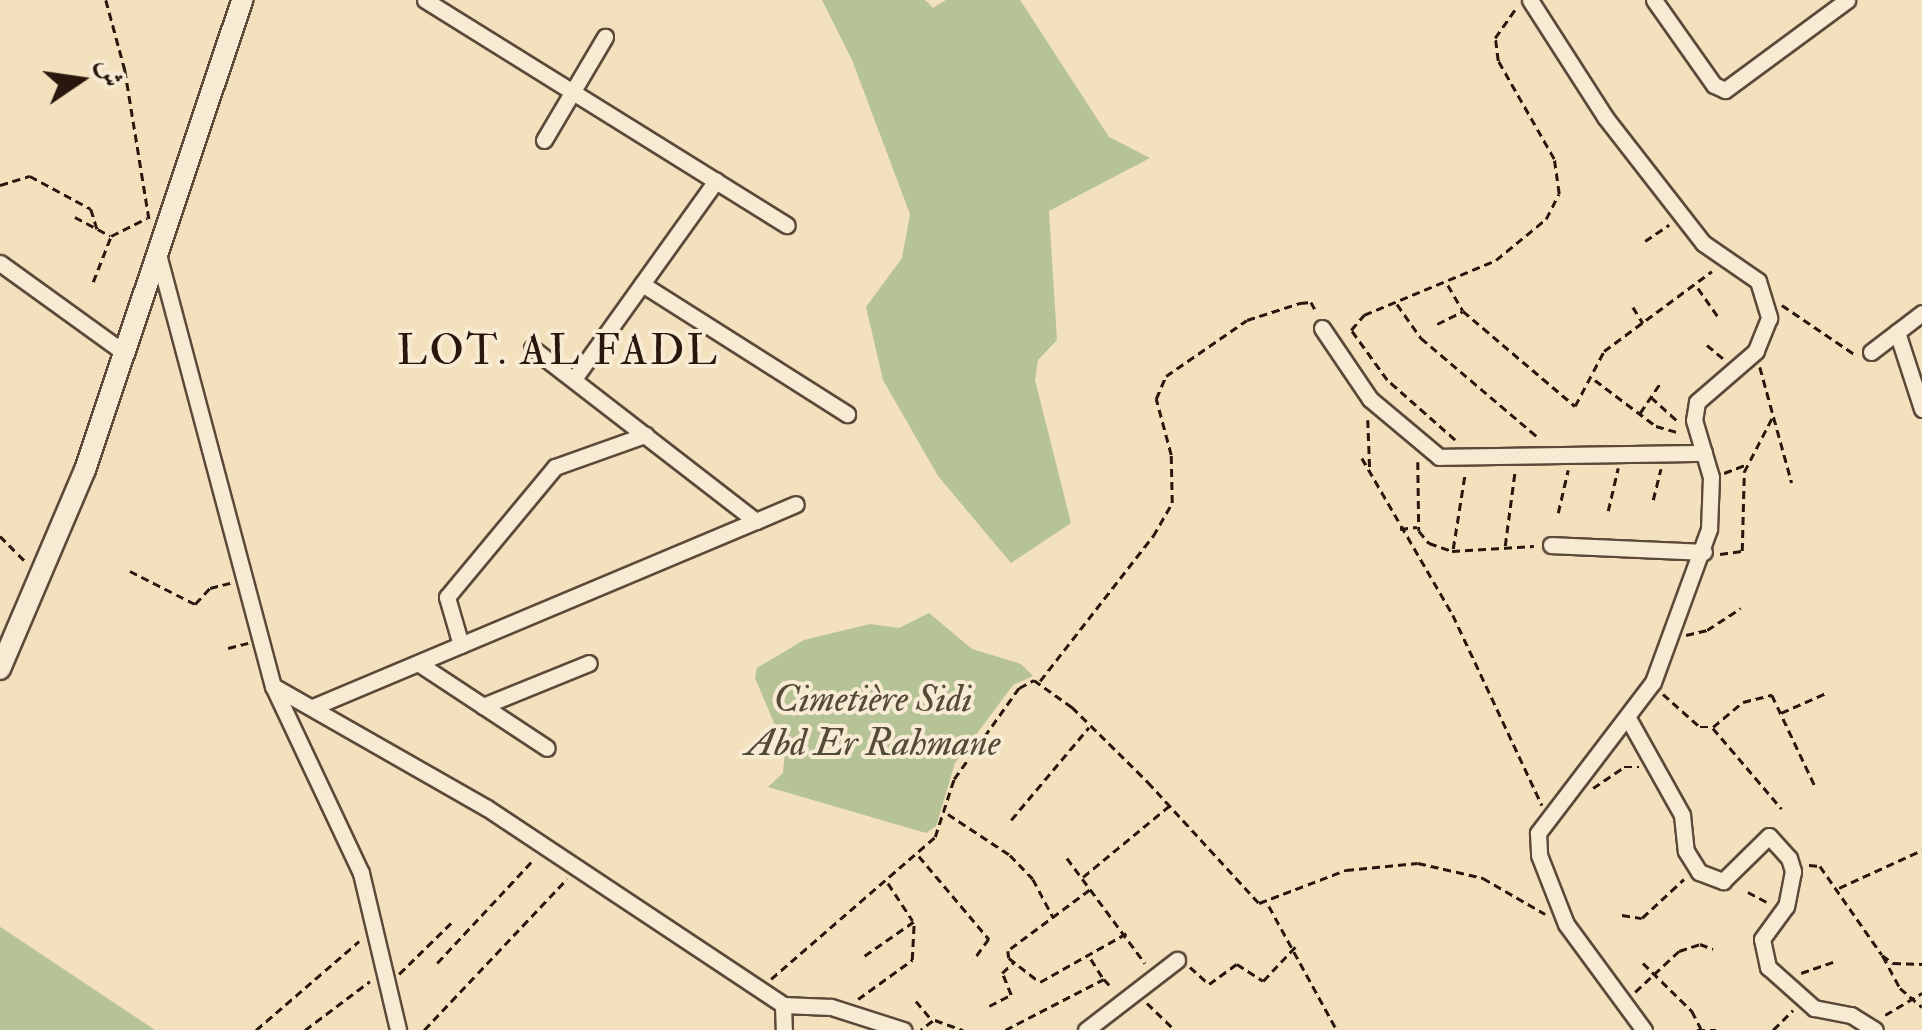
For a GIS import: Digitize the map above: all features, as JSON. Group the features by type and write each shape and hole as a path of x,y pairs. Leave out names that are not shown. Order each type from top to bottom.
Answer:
{"street":[{"path":"0,669 41,576 126,354 242,0"},
{"path":"425,0 787,225"},
{"path":"1526,0 1606,117 1683,216 1720,256 1758,281 1767,298 1770,318 1756,351 1697,402 1701,445 1711,478 1704,552 1652,682 1629,720 1546,815 1539,855 1566,924 1644,1030"},
{"path":"1654,0 1714,85 1726,90 1847,0"},
{"path":"544,140 604,37"},
{"path":"574,379 716,181"},
{"path":"159,258 272,686 340,822 376,928 398,1030"},
{"path":"0,262 126,354"},
{"path":"642,284 847,414"},
{"path":"1871,352 1922,313"},
{"path":"1322,328 1370,399 1439,457 1666,454 1701,445"},
{"path":"1897,332 1922,409"},
{"path":"532,348 756,522"},
{"path":"461,646 447,598 555,467 645,435"},
{"path":"313,707 796,504"},
{"path":"1551,544 1704,552"},
{"path":"418,663 548,748"},
{"path":"483,706 589,663"},
{"path":"272,686 544,846 782,1005 846,1010 903,1030"},
{"path":"1629,720 1685,820 1686,851 1695,867 1722,881 1769,836 1793,871 1779,916 1761,948 1781,980 1803,1000 1871,1026"},
{"path":"1086,1030 1176,960"},
{"path":"782,1005 784,1030"}],"path":[{"path":"106,0 125,70 148,218 159,258"},
{"path":"1452,550 1471,457 1387,380 1351,330 1353,321 1447,283 1519,244 1546,218 1559,194 1554,158 1498,61 1501,23 1526,0"},
{"path":"0,185 30,176 92,209 97,229"},
{"path":"1645,241 1683,216"},
{"path":"74,217 111,236"},
{"path":"93,282 111,236 148,218"},
{"path":"1447,283 1463,311 1575,406 1594,379 1604,351 1698,286 1720,256"},
{"path":"1698,286 1720,318"},
{"path":"1767,298 1809,319 1846,352 1871,352"},
{"path":"758,989 918,855 946,814 954,779 1019,688 1039,683 1154,536 1172,503 1170,455 1156,399 1166,376 1214,336 1300,302 1312,302 1322,328"},
{"path":"1396,303 1420,338 1565,454 1558,513"},
{"path":"1633,307 1644,324"},
{"path":"1438,324 1463,311"},
{"path":"1707,345 1736,369"},
{"path":"1756,351 1792,483"},
{"path":"1594,379 1639,415 1701,445"},
{"path":"1639,415 1661,382"},
{"path":"1651,396 1678,421 1680,433"},
{"path":"1370,399 1371,476"},
{"path":"1704,552 1735,557 1742,551 1746,465 1773,416"},
{"path":"1422,446 1414,480 1418,527 1430,544 1452,550 1551,544"},
{"path":"1608,511 1622,452"},
{"path":"1653,500 1666,454"},
{"path":"1504,547 1516,456"},
{"path":"1362,458 1399,529 1453,615 1546,815"},
{"path":"1711,478 1746,465"},
{"path":"1399,529 1418,527"},
{"path":"0,536 41,576"},
{"path":"130,571 196,604 210,588 241,579"},
{"path":"1673,631 1694,636 1741,608"},
{"path":"228,648 259,640"},
{"path":"1652,682 1680,713 1700,728 1712,726 1764,693 1772,695 1815,786"},
{"path":"1039,683 1090,726 1170,805 1252,898 1268,905 1295,947 1338,1030"},
{"path":"1780,713 1826,692"},
{"path":"1011,820 1090,726"},
{"path":"1712,726 1782,809"},
{"path":"1585,796 1624,767 1656,768"},
{"path":"1082,878 1170,805"},
{"path":"946,814 1010,855 1033,879 1054,917"},
{"path":"437,963 544,846"},
{"path":"1837,888 1922,850"},
{"path":"918,855 989,939 974,960"},
{"path":"1068,858 1127,933 1154,977"},
{"path":"1268,905 1346,870 1418,863 1483,878 1566,924"},
{"path":"1793,871 1820,866 1912,1000 1922,1008"},
{"path":"1622,915 1642,918 1695,867"},
{"path":"424,1030 577,868"},
{"path":"846,1010 912,960 914,922 888,882"},
{"path":"1090,890 1008,952 1014,962 1040,982 1091,958 1127,933"},
{"path":"1748,892 1779,916"},
{"path":"388,985 452,922"},
{"path":"862,958 914,922"},
{"path":"256,1030 376,928"},
{"path":"1624,1004 1679,952 1700,944 1713,949"},
{"path":"1176,960 1209,984 1237,964 1256,982 1295,947"},
{"path":"1882,955 1893,964 1922,964"},
{"path":"1091,958 1122,1002"},
{"path":"989,1006 1010,995 1002,973 1014,962"},
{"path":"1781,980 1833,962"},
{"path":"1643,963 1692,1010 1699,1030 1716,1030"},
{"path":"305,1030 365,987 384,964"},
{"path":"1006,1030 1104,979"},
{"path":"1140,988 1175,1030"},
{"path":"1871,1026 1922,993"},
{"path":"1772,1030 1803,1000"},
{"path":"916,1001 933,1020 963,1030"},
{"path":"921,1030 933,1020"}],"green space":[{"path":"822,0 925,0 933,8 946,0 1020,0 1109,137 1150,158 1049,211 1057,340 1038,360 1035,380 1071,523 1011,563 938,476 883,380 866,307 902,258 910,214 852,60"},
{"name":"Cimetière Sidi Abd Er Rahmane","path":"929,613 972,649 1021,664 1033,676 1013,685 955,763 936,826 926,833 768,787 783,773 785,749 755,678 757,668 804,640 870,624 899,628"},
{"path":"2,928 155,1030 0,1030"}],"district":[{"name":"LOT. AL FADL","path":"558,351"}]}
